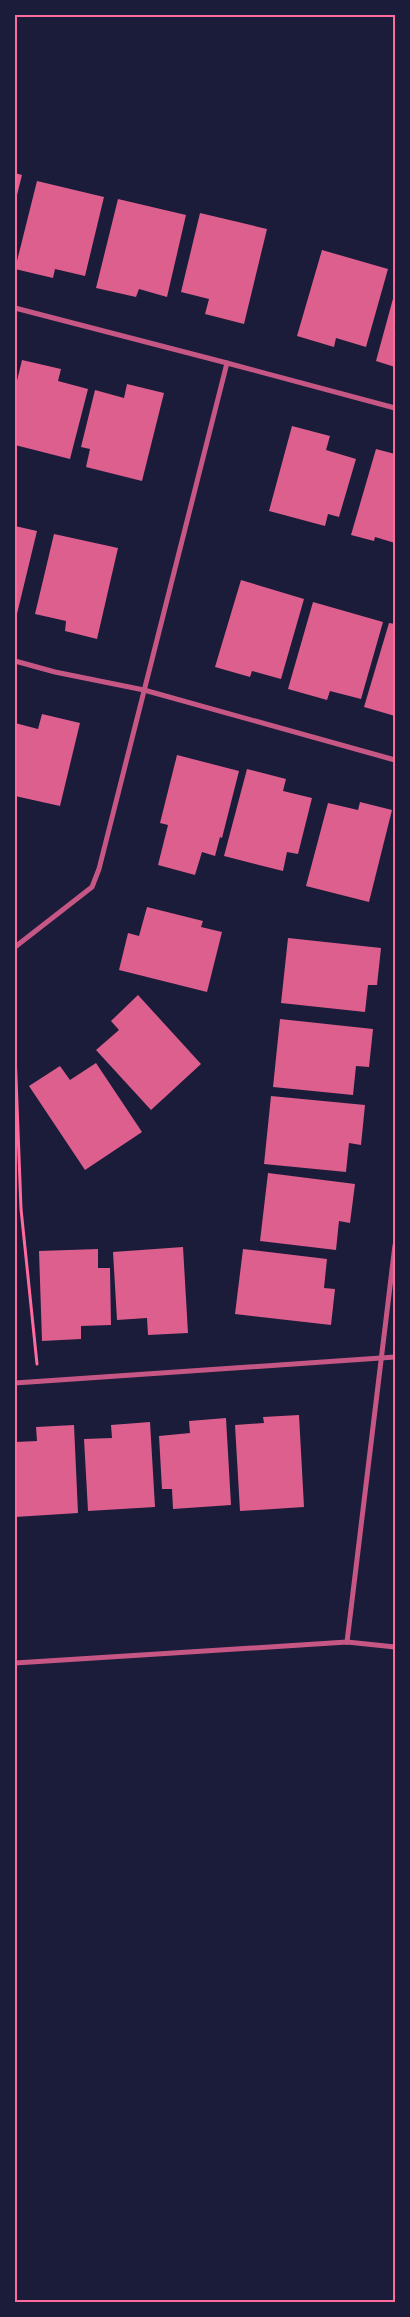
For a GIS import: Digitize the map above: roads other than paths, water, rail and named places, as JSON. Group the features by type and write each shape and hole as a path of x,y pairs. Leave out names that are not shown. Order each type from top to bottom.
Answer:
{"street":[{"path":"15,308 227,362 395,408"},
{"path":"15,947 92,886 99,869 227,362"},
{"path":"15,661 144,690 395,760"},
{"path":"347,1642 383,1357 395,1245"},
{"path":"15,1383 395,1357"},
{"path":"15,1663 347,1642 395,1647"}]}
